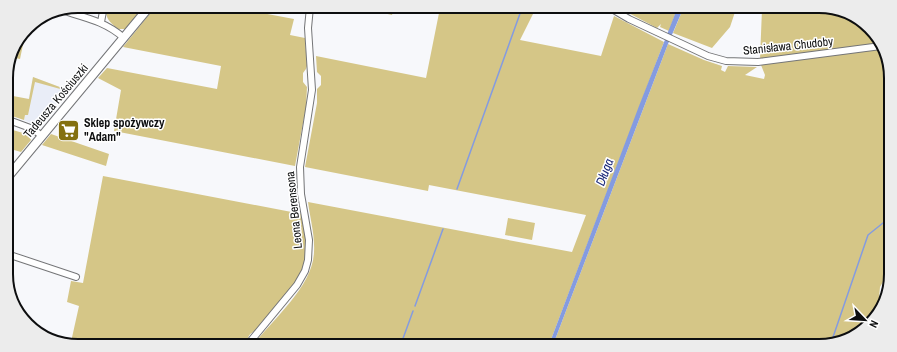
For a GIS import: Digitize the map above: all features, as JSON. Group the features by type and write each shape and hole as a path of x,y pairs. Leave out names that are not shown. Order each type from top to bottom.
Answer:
{"street":[{"path":"72,13 101,22 114,29 124,38"},
{"path":"101,22 103,13"},
{"name":"Tadeusza Kościuszki","path":"13,171 144,13"},
{"name":"Leona Berensona","path":"252,339 297,285 305,271 308,260 309,240 301,194 300,166 312,90 308,28 309,13"},
{"name":"Stanisława Chudoby","path":"619,13 655,32 714,58 743,63 788,59 875,47"},
{"path":"13,122 33,129 42,136"},
{"path":"13,256 76,277"}],"shaded area":[{"path":"139,13 125,29 119,30 110,22 106,14"},
{"path":"150,13 262,13 294,19 290,35 305,38 307,66 303,73 303,82 307,87 306,107 295,166 114,131 121,90 98,78 107,68 217,89 221,66 123,47"},
{"path":"439,13 534,13 520,40 601,56 614,16 664,42 551,339 258,339 300,289 312,265 314,239 308,202 572,252 586,215 429,185 428,191 305,167 317,103 317,89 321,85 321,76 317,72 316,56 426,78"},
{"path":"629,13 676,13 669,31 660,27 661,24 657,28"},
{"path":"681,13 735,13 730,27 712,48 673,33"},
{"path":"762,13 819,13 840,16 855,24 865,32 874,44 760,59"},
{"path":"23,43 20,59 16,58"},
{"path":"668,44 704,60 722,66 721,70 725,72 728,66 757,67 745,75 764,79 765,75 761,65 877,50 882,61 884,78 884,274 883,282 880,287 879,299 865,320 844,334 823,339 555,339"},
{"path":"33,77 68,90 37,126 24,120"},
{"path":"33,77 65,89 64,90 35,82 28,115 25,115 24,120 13,116 13,96 29,99"},
{"path":"13,130 23,133 31,140 21,152 13,150"},
{"path":"51,134 109,154 106,166 42,145"},
{"path":"103,176 302,214 306,236 306,257 299,276 278,305 257,330 249,335 248,339 72,339 79,306 67,302 71,281 83,283"},
{"path":"508,218 535,223 532,240 505,235"}],"water":[{"path":"675,13 681,13 668,44 555,339 551,339"}],"waterway":[{"path":"457,189 520,13"},
{"path":"833,337 868,235 884,222"},
{"path":"415,306 443,229"},
{"path":"403,339 413,311"}],"place":[{"name":"Sklep spożywczy \"Adam\"","path":"69,130"}],"water label":[{"name":"Długa","path":"604,172"}]}
